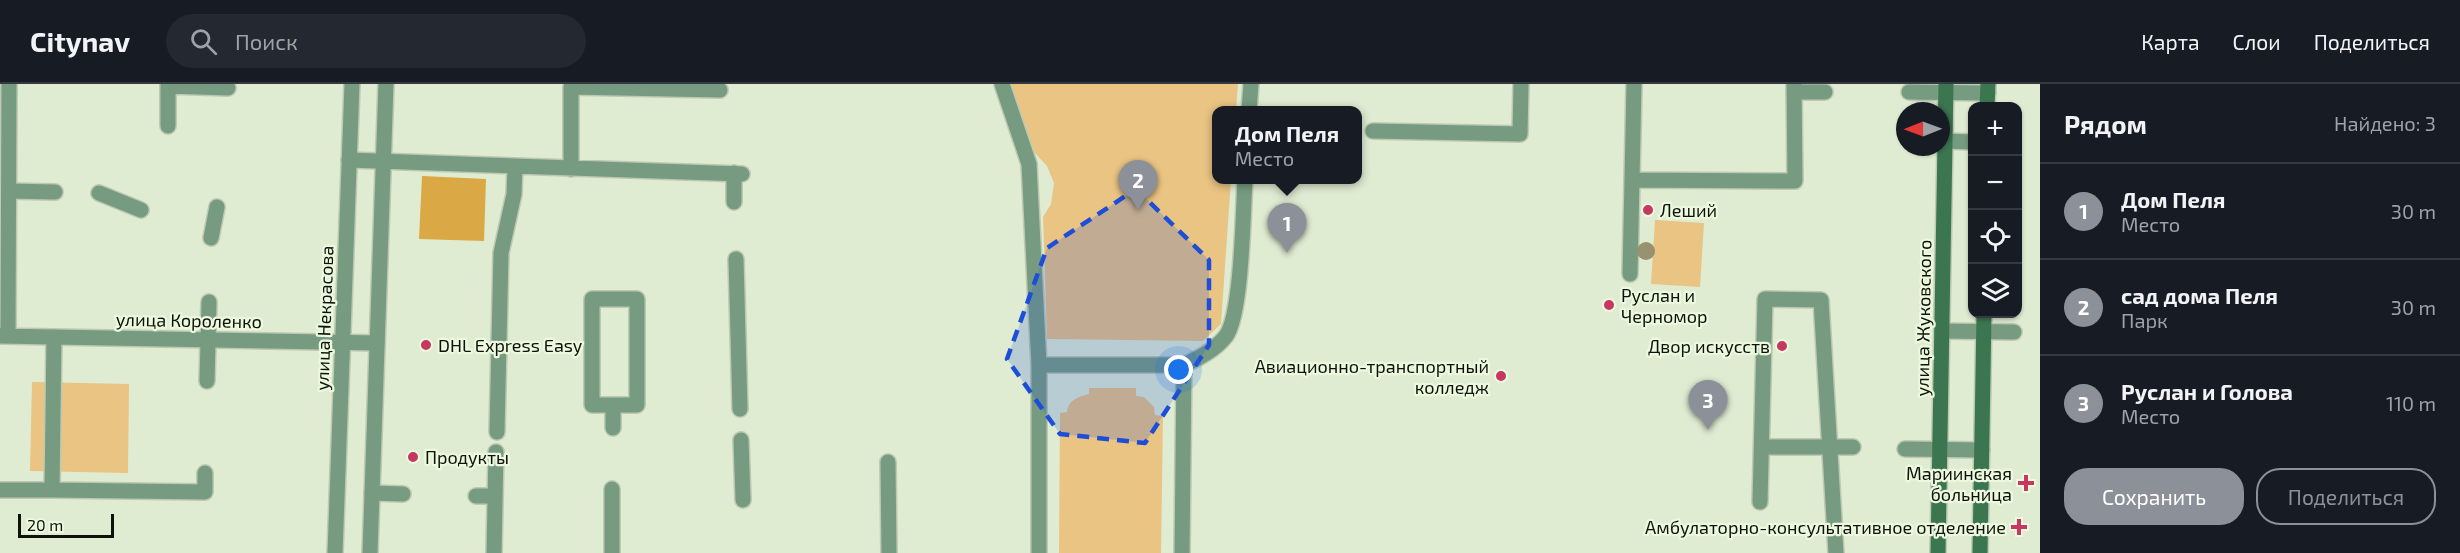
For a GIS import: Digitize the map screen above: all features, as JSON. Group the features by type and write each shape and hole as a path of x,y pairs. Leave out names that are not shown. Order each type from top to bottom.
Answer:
{"main road":[{"name":"улица Жуковского","path":"1938,553 1945,156"},
{"path":"1980,553 1984,318"}],"street":[{"path":"4,336 9,191 9,84"},
{"name":"улица Некрасова","path":"335,553 352,84"},
{"path":"370,553 386,84"},
{"path":"1002,84 1029,165 1039,365 1039,553"},
{"path":"1249,106 1251,84"},
{"path":"1373,131 1520,134 1521,84"},
{"path":"1630,274 1634,84"},
{"path":"168,126 168,85 228,88"},
{"path":"571,169 571,87 720,90"},
{"path":"1632,180 1795,181 1794,88 1825,92"},
{"path":"1909,92 1946,88 1988,94"},
{"path":"1950,141 1968,142"},
{"path":"349,160 738,174 734,202"},
{"path":"497,432 501,253 514,194 515,167"},
{"path":"1039,365 1184,365 1208,352 1226,336 1236,309 1245,184"},
{"path":"9,191 55,192"},
{"path":"99,193 141,210"},
{"path":"211,238 217,207"},
{"path":"736,259 740,409"},
{"path":"592,299 637,299 637,405 613,405 592,405 592,299"},
{"path":"1760,502 1765,299 1821,300 1836,553"},
{"path":"207,381 209,302"},
{"path":"1942,331 2014,332"},
{"name":"улица Короленко","path":"4,336 377,343"},
{"path":"52,490 54,337"},
{"path":"1182,553 1184,365"},
{"path":"613,405 613,428"},
{"path":"741,440 743,500"},
{"path":"1762,447 1853,447"},
{"path":"1905,449 1982,450"},
{"path":"494,553 496,452"},
{"path":"888,462 889,553"},
{"path":"0,490 205,492 205,473"},
{"path":"612,489 612,553"},
{"path":"372,494 403,494"},
{"path":"476,496 495,496"}],"highlighted area":[{"path":"1136,189 1209,260 1209,345 1145,443 1060,434 1007,359 1047,248"}],"shaded area":[{"path":"1011,84 1238,84 1236,106 1212,106 1212,184 1231,184 1221,324 1203,341 1047,339 1043,217 1051,204 1054,183 1047,166 1034,152"},
{"path":"422,176 486,179 484,241 419,239"},
{"path":"1655,220 1704,223 1700,287 1651,284"},
{"path":"32,382 129,384 128,473 30,471"},
{"path":"1089,388 1136,388 1136,396 1144,397 1154,407 1155,415 1163,416 1161,553 1059,553 1060,413 1067,412 1074,400 1089,394"}],"place":[{"name":"сад дома Пеля","path":"1138,210"},
{"name":"Леший","path":"1648,210"},
{"name":"Дом Пеля","path":"1287,253"},
{"name":"Руслан и Черномор","path":"1609,305"},
{"name":"DHL Express Easy","path":"426,345"},
{"name":"Двор искусств","path":"1782,346"},
{"name":"Авиационно-транспортный колледж","path":"1501,376"},
{"name":"Руслан и Голова","path":"1708,430"},
{"name":"Продукты","path":"413,457"},
{"name":"Мариинская больница","path":"2026,483"},
{"name":"Амбулаторно-консультативное отделение","path":"2019,527"}]}
